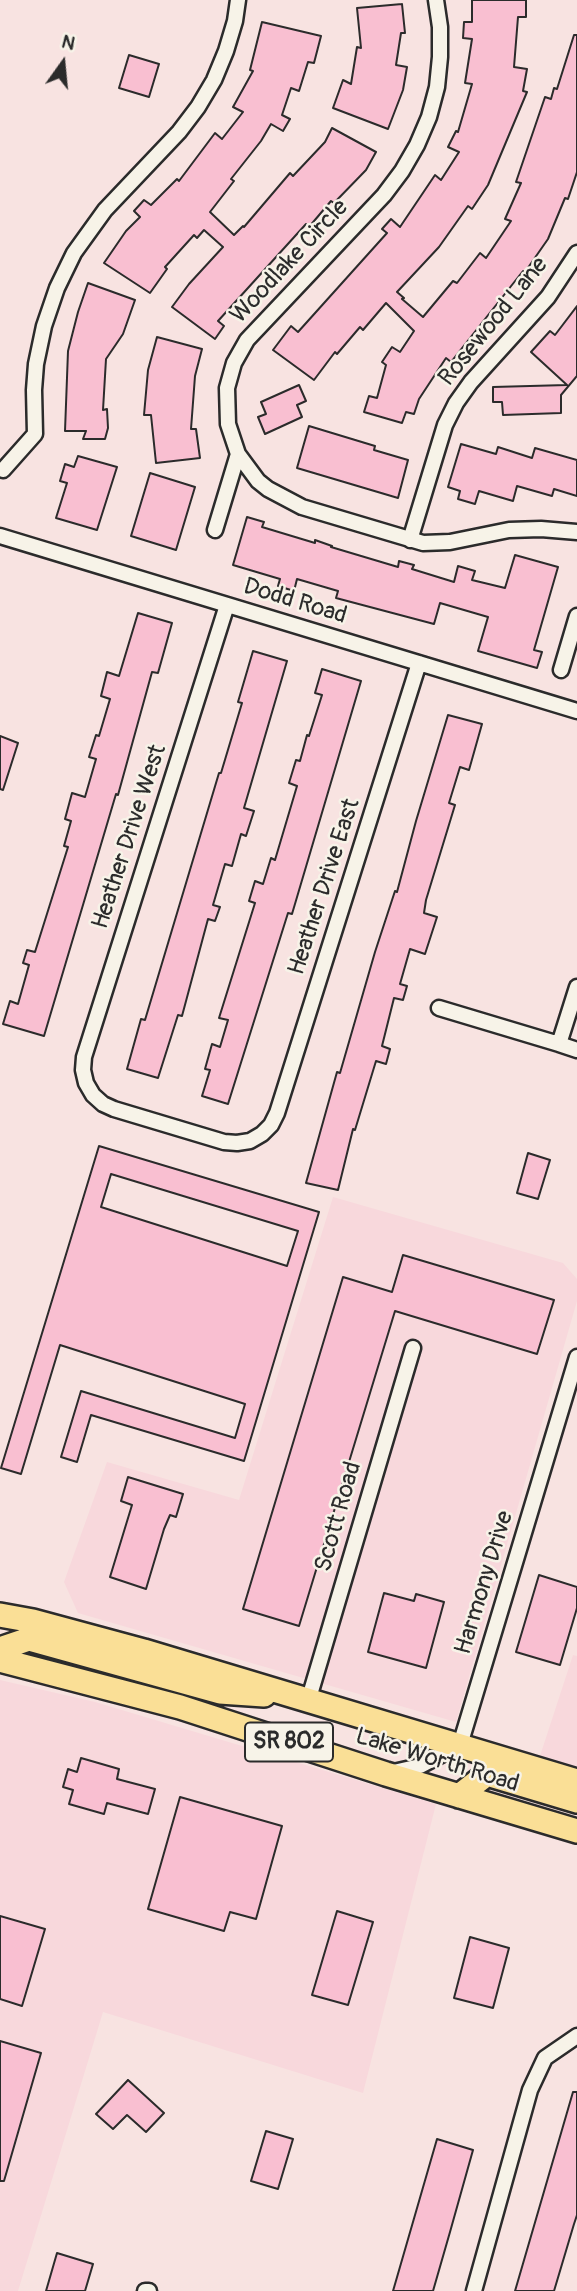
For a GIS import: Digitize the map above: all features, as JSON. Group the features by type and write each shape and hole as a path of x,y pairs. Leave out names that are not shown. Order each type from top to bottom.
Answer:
{"main road":[{"name":"Lake Worth Road","path":"0,1615 33,1621 145,1651 577,1781"},
{"path":"0,1649 29,1639 220,1692 309,1699"},
{"name":"Lake Worth Road","path":"0,1660 146,1697 577,1831"},
{"path":"460,1796 486,1774 577,1801"}],"street":[{"path":"4,470 35,434 36,364 44,326 57,288 74,253 105,210 198,107 214,80 226,51 238,0"},
{"name":"Woodlake Circle","path":"436,0 440,27 438,77 429,117 417,145 384,195 256,330 240,351 227,388 226,411 231,437 238,454 258,481 290,503 410,540 436,544 509,530 577,532"},
{"name":"Rosewood Lane","path":"410,540 445,425 456,403 471,382 548,298 577,253"},
{"path":"215,530 238,454"},
{"name":"Dodd Road","path":"0,536 577,711"},
{"name":"Heather Drive West","path":"227,605 84,1057 83,1070 86,1083 103,1104 224,1142 250,1141 271,1125"},
{"path":"561,670 577,616"},
{"name":"Heather Drive East","path":"271,1125 419,663"},
{"path":"559,1044 577,986"},
{"path":"439,1008 577,1050"},
{"name":"Scott Road","path":"309,1699 412,1348"},
{"name":"Harmony Drive","path":"460,1745 577,1357"},
{"path":"386,1773 420,1766 460,1745"},
{"path":"474,2291 530,2090 545,2058 577,2036"}],"shaded area":[{"path":"333,1197 563,1263 577,1279 577,1301 456,1722 78,1613 64,1582 107,1462 239,1500"},
{"path":"573,1655 577,1656 577,1767 540,1756"},
{"path":"0,1680 95,1702 436,1804 363,2093 103,2012 18,2291 0,2291"}],"building":[{"path":"472,0 526,0 526,17 518,17 514,67 527,69 523,91 527,92 488,185 472,209 468,206 439,247 397,292 423,317 453,281 457,283 480,253 486,258 511,221 505,219 521,183 516,182 545,97 551,99 554,88 557,89 574,35 577,35 577,172 568,199 565,198 548,239 525,272 523,271 451,362 446,358 419,399 414,414 406,412 402,423 364,412 369,396 377,398 386,365 382,362 392,347 400,352 414,331 386,303 363,330 360,327 337,354 335,352 314,380 273,350 291,326 298,332 387,233 382,229 391,219 400,227 435,175 441,180 459,152 448,147 456,131 458,132 472,84 465,83 472,39 463,38 464,22 472,22"},
{"path":"402,4 405,33 401,33 396,65 407,67 403,90 388,129 333,108 343,80 351,84 357,47 361,48 357,8"},
{"path":"262,22 321,36 314,63 308,62 299,91 291,88 282,115 290,119 283,131 271,124 210,212 234,235 290,173 293,176 325,142 332,128 376,152 366,170 334,203 331,201 309,227 306,224 218,321 224,326 215,339 172,307 223,247 204,230 197,238 194,235 165,267 167,269 150,293 104,263 126,231 140,217 134,211 144,200 151,205 177,179 179,181 215,133 222,139 243,112 233,107 253,71 250,70"},
{"path":"129,55 159,64 149,97 119,88"},
{"path":"88,283 135,300 123,334 106,359 103,410 107,409 108,428 105,439 83,439 86,431 65,431 68,351"},
{"path":"577,306 577,376 561,395 561,413 503,415 502,402 493,402 493,387 567,385 531,352 550,331 555,335"},
{"path":"157,337 202,349 195,376 191,429 196,429 200,458 156,463 151,415 144,415 148,370"},
{"path":"299,385 306,401 297,405 302,417 265,434 258,417 266,414 261,402"},
{"path":"309,426 375,446 374,450 408,460 398,498 297,468"},
{"path":"461,444 496,454 498,447 532,458 535,448 577,460 577,496 554,489 552,496 517,486 513,501 479,491 475,504 458,499 460,491 448,487"},
{"path":"78,456 117,467 97,530 56,518 67,483 60,481 65,464 74,467"},
{"path":"150,473 195,487 176,550 131,536"},
{"path":"247,517 264,522 262,527 315,543 315,540 398,567 399,561 414,565 412,569 454,582 458,566 475,571 472,580 505,588 515,555 558,567 534,650 542,652 537,668 478,651 488,617 440,603 434,624 336,598 338,591 297,579 294,591 278,586 280,579 233,565"},
{"path":"138,613 172,623 158,673 152,672 118,795 116,794 44,1036 3,1024 10,1001 18,1004 29,965 23,963 27,950 35,952 68,847 64,846 71,821 65,819 72,793 85,797 96,759 89,757 96,735 99,736 110,699 101,696 107,672 119,676"},
{"path":"253,651 287,661 244,808 254,811 246,836 241,834 232,866 225,864 213,905 220,907 215,921 208,919 182,1016 178,1015 158,1078 127,1069 141,1019 145,1020 221,773 242,703 238,702"},
{"path":"322,669 361,681 292,914 288,913 228,1104 202,1096 210,1070 205,1069 212,1044 220,1047 228,1020 219,1018 255,903 249,901 255,881 263,884 271,858 275,860 297,786 289,783 296,760 300,761 322,695 315,693"},
{"path":"448,715 482,724 469,770 460,767 449,803 455,805 426,900 424,913 437,917 425,954 410,949 400,984 407,986 403,1000 394,998 382,1046 390,1049 386,1064 376,1061 355,1130 353,1129 338,1190 306,1183 337,1072 340,1073 375,952 395,891 397,892"},
{"path":"0,736 18,743 3,790 0,789"},
{"path":"99,1146 319,1212 244,1461 91,1415 77,1462 61,1457 81,1391 235,1438 245,1404 60,1345 21,1474 1,1468","holes":["111,1174 298,1231 287,1266 101,1207"]},
{"path":"528,1153 550,1160 538,1199 517,1193"},
{"path":"403,1255 554,1300 537,1354 395,1311 299,1626 243,1609 343,1277 392,1292"},
{"path":"128,1477 183,1494 176,1517 170,1515 164,1529 146,1589 110,1577 132,1505 121,1501"},
{"path":"539,1575 577,1587 577,1608 560,1665 516,1652"},
{"path":"384,1593 414,1601 416,1594 444,1602 426,1668 368,1652"},
{"path":"81,1758 119,1769 117,1779 155,1789 148,1814 107,1803 104,1814 69,1804 73,1790 63,1787 68,1769 77,1772"},
{"path":"180,1797 282,1826 256,1919 230,1912 224,1931 148,1909"},
{"path":"337,1911 373,1922 348,2005 312,1995"},
{"path":"0,1916 45,1929 22,2006 0,1999"},
{"path":"470,1937 509,1948 493,2008 454,1998"},
{"path":"0,2041 41,2053 4,2181 0,2181"},
{"path":"128,2080 164,2113 146,2132 127,2115 113,2129 96,2114"},
{"path":"573,2092 577,2092 577,2215 554,2291 515,2291"},
{"path":"266,2131 293,2139 278,2189 251,2181"},
{"path":"437,2139 473,2150 433,2291 393,2291"},
{"path":"57,2253 93,2264 85,2291 46,2291"}]}
